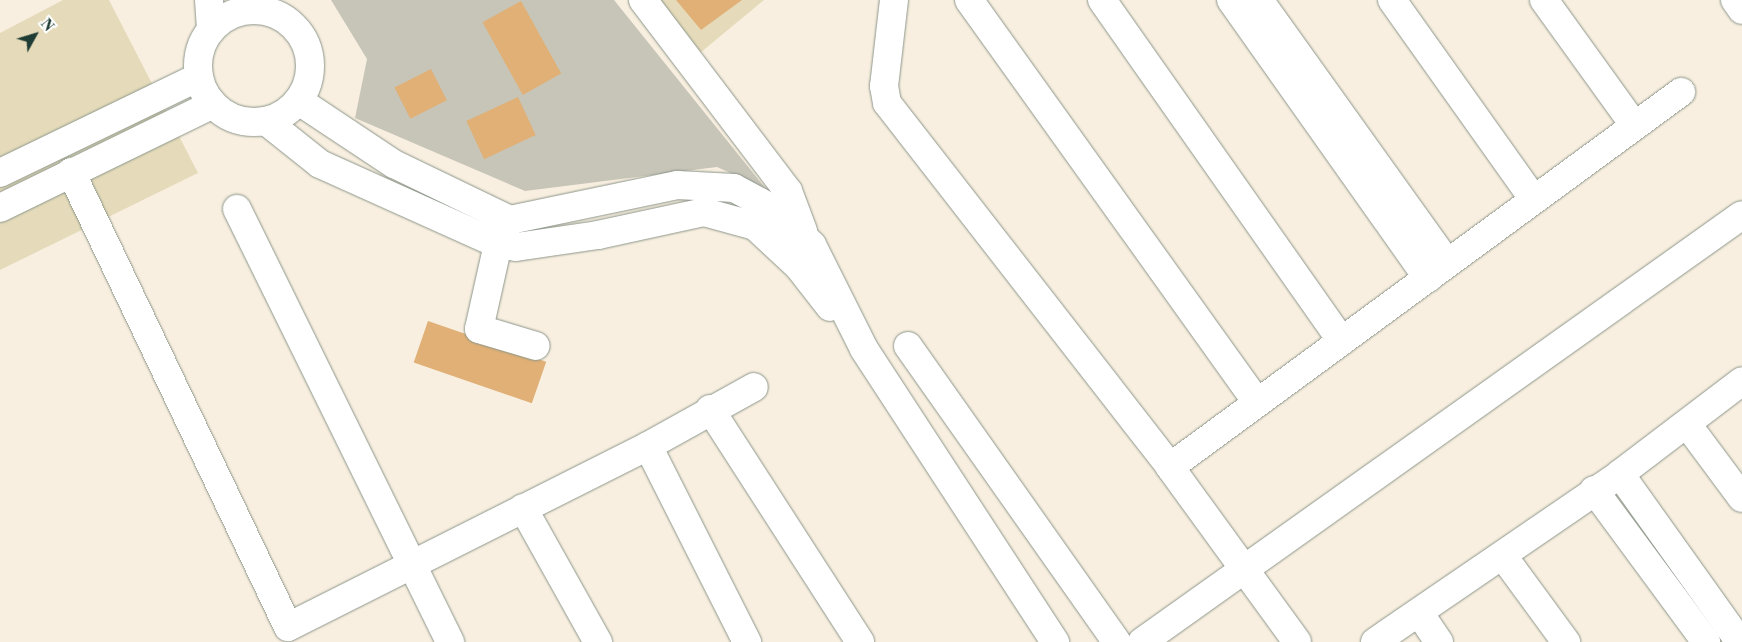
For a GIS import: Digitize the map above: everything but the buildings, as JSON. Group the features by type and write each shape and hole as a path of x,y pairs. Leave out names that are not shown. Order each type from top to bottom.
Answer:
{"street":[{"path":"209,0 211,29 198,60 199,77 213,104 247,122 266,121 299,101 311,65 302,38 282,17 243,5 211,29"},
{"path":"643,0 788,191 864,349"},
{"path":"894,0 884,86 887,103 1170,467 1247,570 1297,642"},
{"path":"968,0 1257,403"},
{"path":"1102,0 1342,340"},
{"path":"1231,0 1437,271"},
{"path":"1259,0 1437,271"},
{"path":"1392,0 1534,200"},
{"path":"1544,0 1635,126"},
{"path":"1735,0 1742,10"},
{"path":"0,173 199,77"},
{"path":"1170,467 1681,92"},
{"path":"299,101 394,164 510,220 677,184 734,188 777,211 812,244"},
{"path":"0,208 213,104"},
{"path":"266,121 320,164 498,244 516,247 598,235 704,212 755,226 798,266 864,349 1055,642"},
{"path":"71,172 292,634 412,564 648,446 754,387"},
{"path":"237,209 450,642"},
{"path":"1142,642 1247,570 1742,215"},
{"path":"510,220 498,244 479,329 536,346"},
{"path":"908,346 1117,642"},
{"path":"1375,642 1420,614 1594,490 1620,474 1742,381"},
{"path":"710,410 860,642"},
{"path":"1687,424 1742,498"},
{"path":"648,446 747,642"},
{"path":"1620,474 1740,642"},
{"path":"1594,490 1706,642"},
{"path":"523,508 598,642"},
{"path":"1503,556 1566,642"},
{"path":"1420,614 1439,642"}],"shaded area":[{"path":"63,0 109,0 198,173 0,270 0,33"},
{"path":"331,0 614,0 766,189 717,167 525,191 355,118 367,59"},
{"path":"657,0 764,0 700,53"}]}
